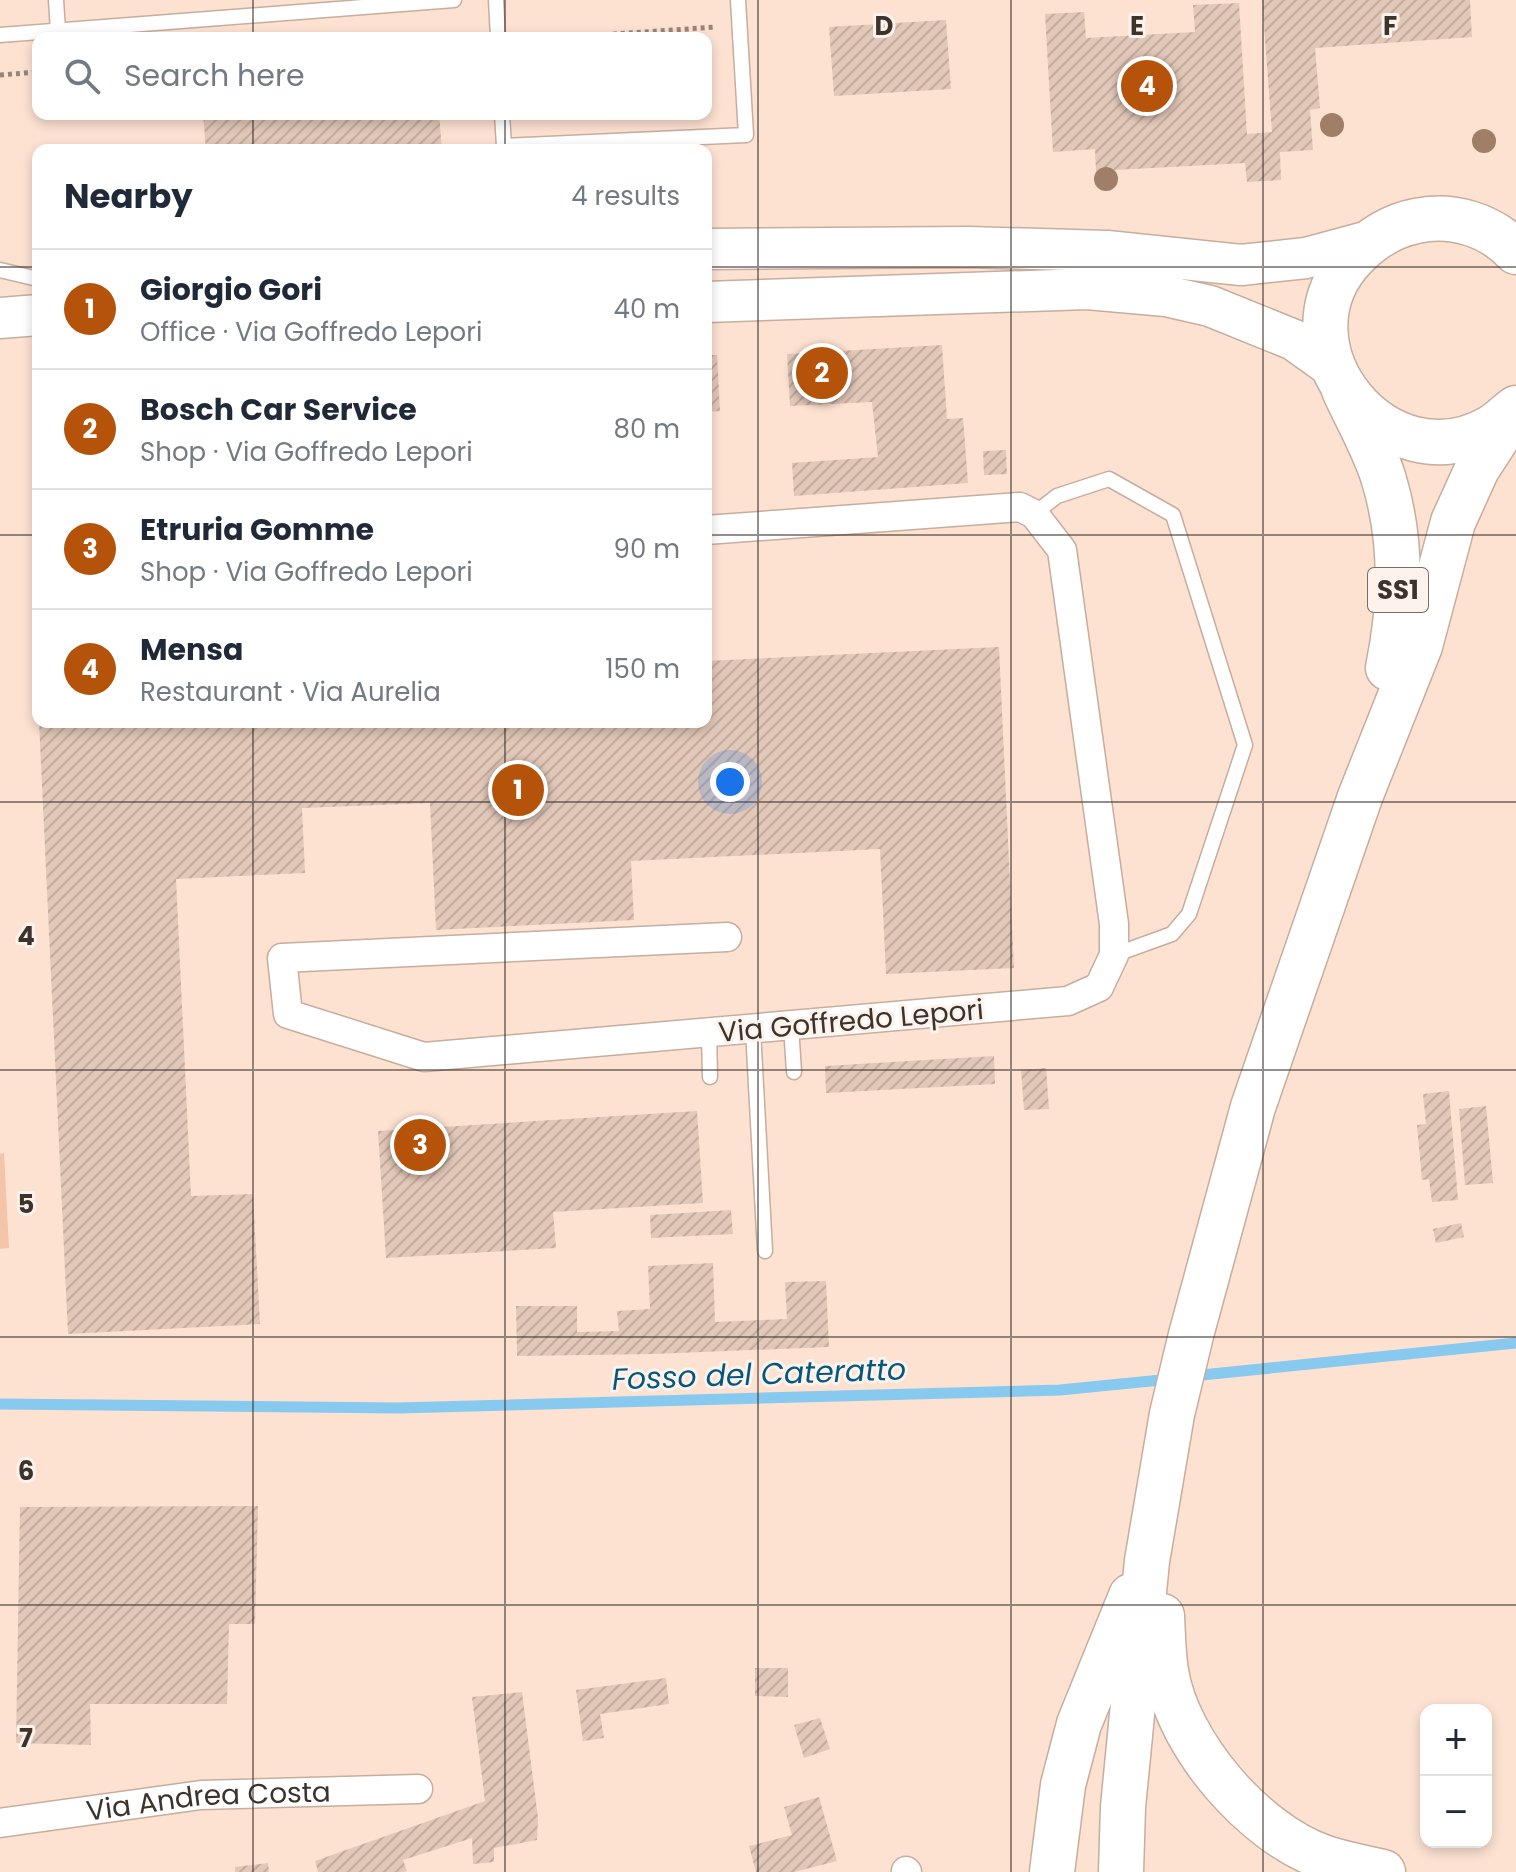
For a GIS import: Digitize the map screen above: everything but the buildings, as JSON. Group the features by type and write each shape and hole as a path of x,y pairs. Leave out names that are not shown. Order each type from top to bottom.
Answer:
{"main road":[{"name":"SS1","path":"1360,797 1397,626 1398,552 1384,478 1338,379 1326,334 1330,299 1345,267 1369,241 1400,224 1429,218 1458,220 1487,230 1516,252"},
{"path":"712,249 968,247 1107,251 1241,265 1306,258 1369,241"},
{"path":"712,302 1087,289 1166,296 1210,306 1294,340 1338,379 1365,415 1394,432 1427,441 1460,439 1491,427 1516,409"},
{"path":"0,318 32,315"},
{"path":"1121,1872 1123,1807 1147,1561 1172,1414 1191,1335 1253,1107 1360,797 1420,646 1453,522 1477,469 1516,409"},
{"path":"1156,1501 1166,1672 1174,1701 1193,1740 1237,1799 1274,1832 1323,1858 1383,1872"},
{"path":"1052,1872 1063,1785 1079,1724 1147,1561"}],"street":[{"path":"712,530 1020,507 1034,514 1062,550 1114,924 1114,955"},
{"name":"Via Goffredo Lepori","path":"727,937 282,958 288,1014 424,1057 1068,1001 1099,987 1114,955"},
{"name":"Via Andrea Costa","path":"0,1823 201,1795 418,1789"}],"lane":[{"path":"56,0 58,31"},
{"path":"44,32 454,0"},
{"path":"496,0 498,32"},
{"path":"548,144 746,135 738,0"},
{"path":"0,35 32,33"},
{"path":"502,120 504,144"},
{"path":"0,270 32,278"},
{"path":"1034,514 1057,496 1109,479 1173,515 1245,745 1189,914 1172,934 1114,955"},
{"path":"791,1026 794,1072"},
{"path":"753,1030 765,1251"},
{"path":"709,1033 710,1077"}],"path":[{"path":"641,32 740,25"},
{"path":"0,75 32,72"}],"shaded area":[{"path":"4,1153 9,1248 0,1249 0,1154"}],"waterway":[{"name":"Fosso del Cateratto","path":"1192,1376 1516,1343"},
{"name":"Fosso del Cateratto","path":"0,1404 399,1408 1060,1390 1171,1379"}],"place":[{"name":"Mensa","path":"1147,86"},
{"name":"Bosch Car Service","path":"822,373"},
{"name":"Giorgio Gori","path":"518,790"},
{"name":"Etruria Gomme","path":"420,1145"}]}
